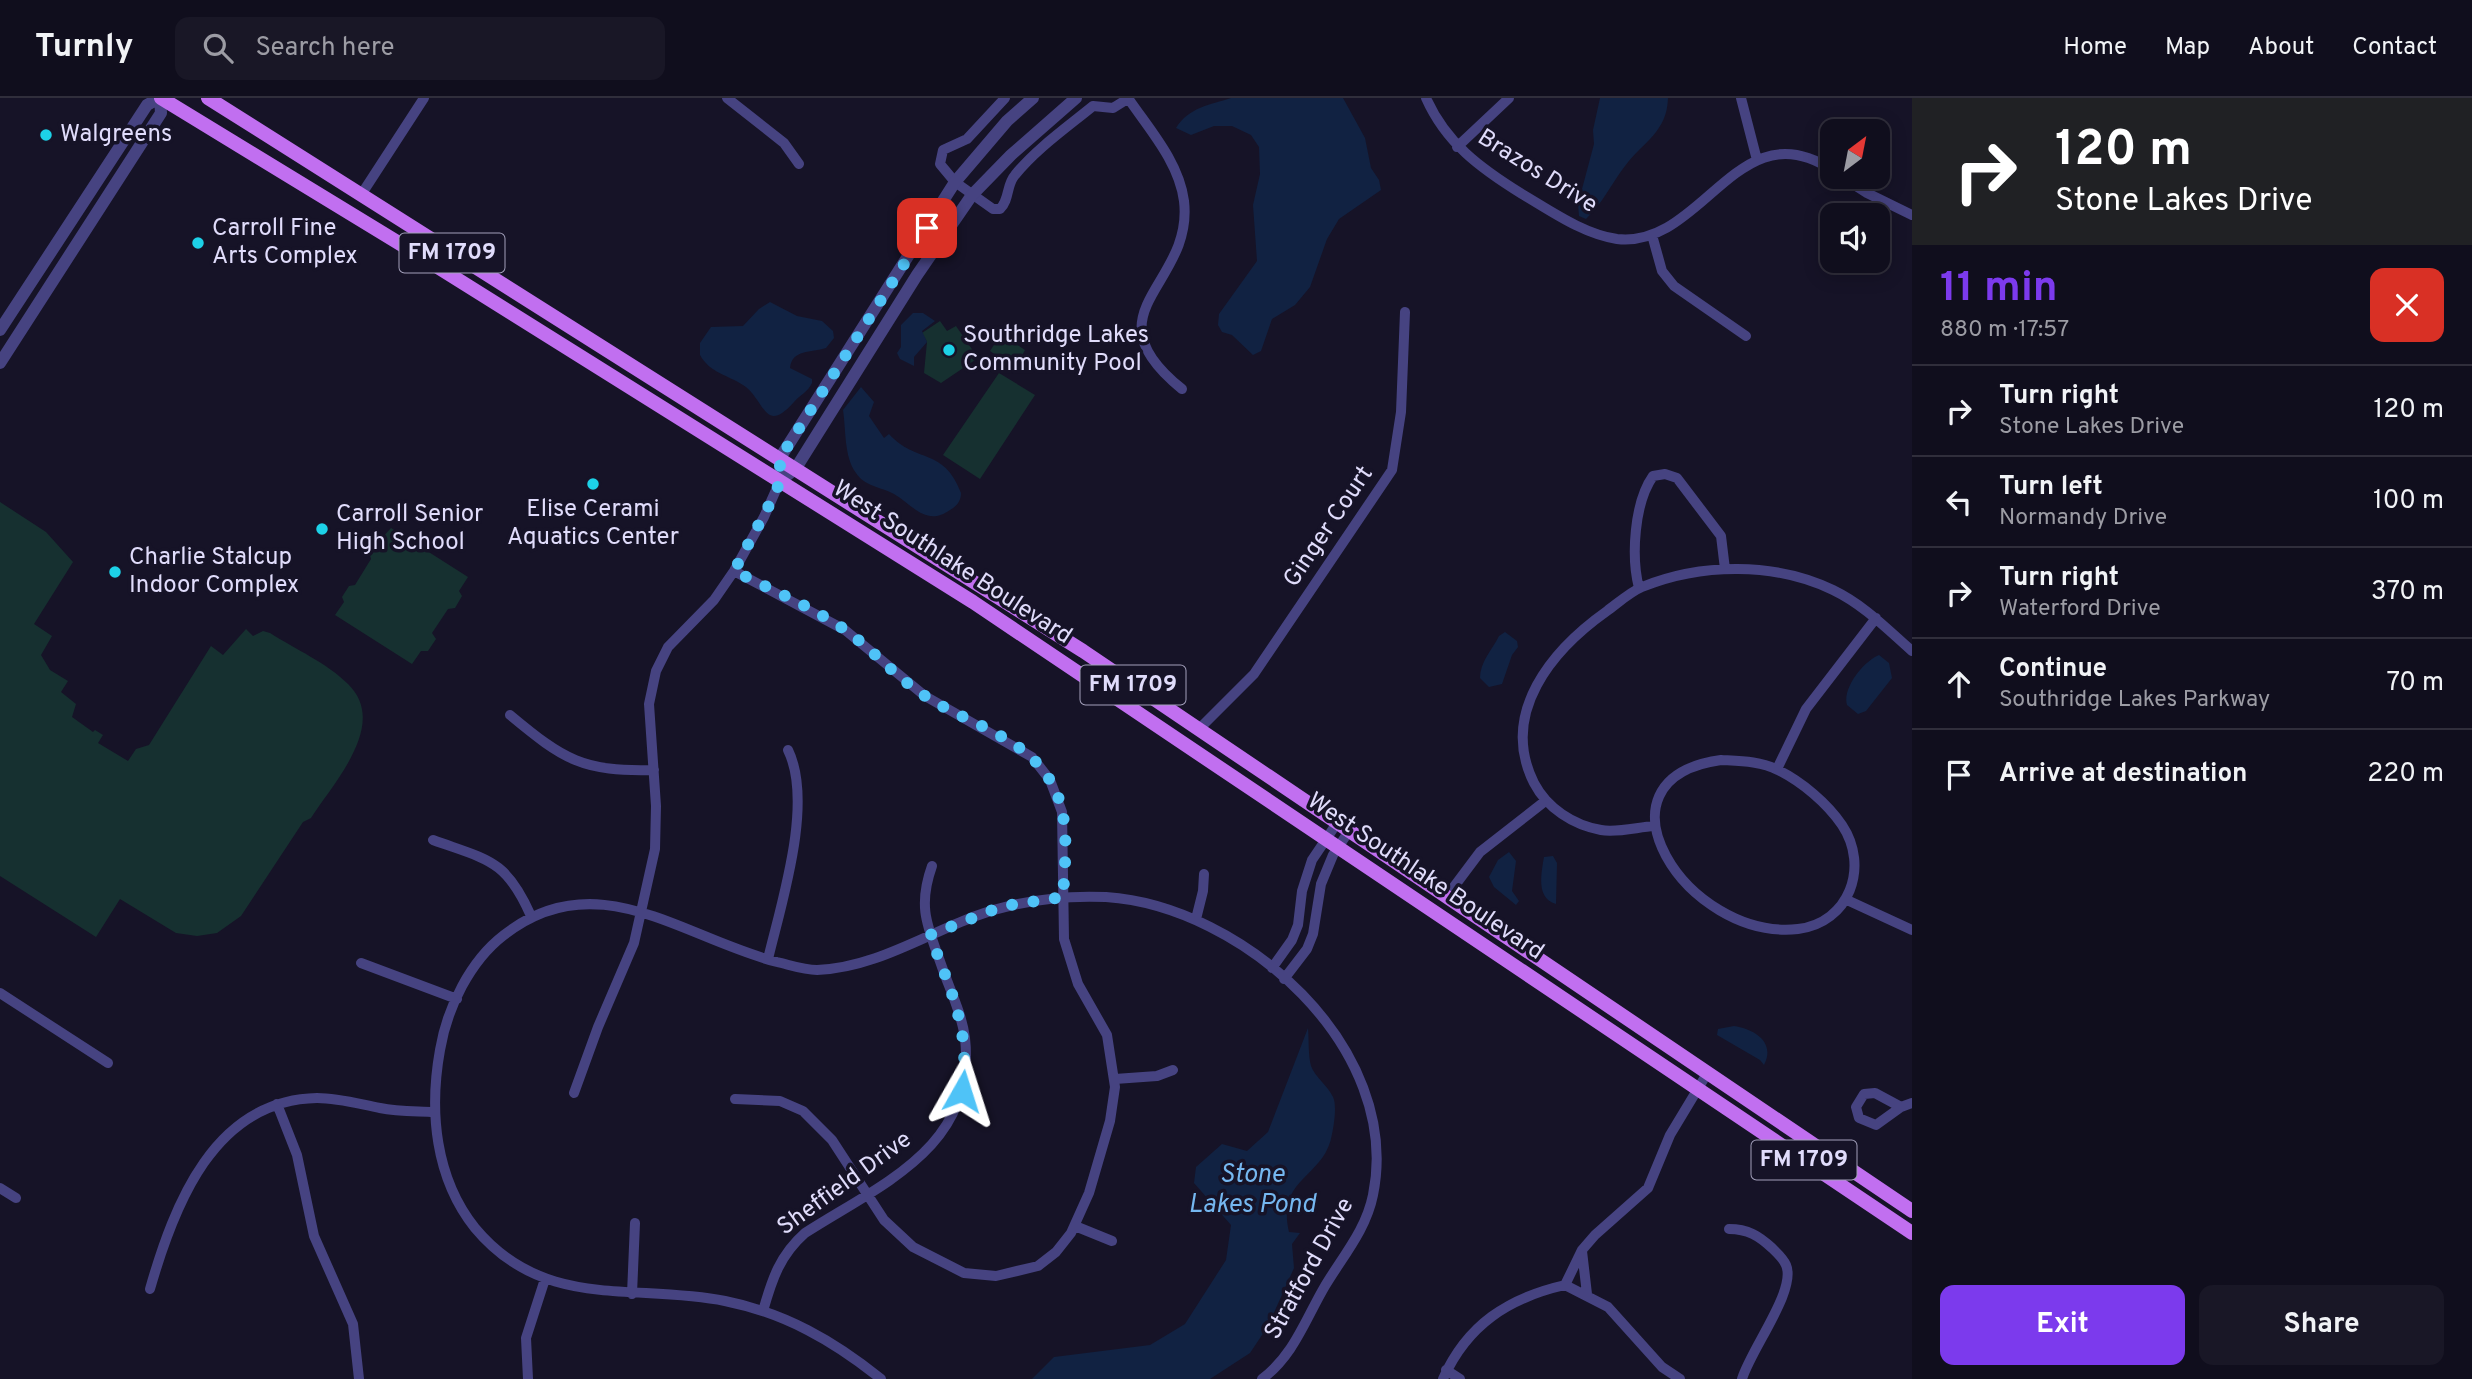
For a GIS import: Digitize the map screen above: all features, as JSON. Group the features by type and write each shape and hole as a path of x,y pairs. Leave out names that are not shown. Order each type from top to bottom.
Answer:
{"main road":[{"name":"West Southlake Boulevard","path":"160,98 973,602 1912,1233"},
{"name":"West Southlake Boulevard","path":"208,98 796,468 1199,729 1912,1210"}],"street":[{"path":"0,330 147,105 160,98 161,113 0,363"},
{"path":"361,195 424,98"},
{"path":"727,98 784,143 799,164"},
{"path":"1005,98 967,139 943,150 940,164 982,204 1000,209 1005,203 1013,177 1093,106 1113,108 1129,98 1169,159 1182,188 1185,226 1180,248 1150,297 1141,325 1148,355 1182,390"},
{"path":"574,1093 597,1027 634,943 655,849 654,770 649,704 656,671 668,647 714,600 734,571 764,517 780,481 780,458 956,182 1007,121 1033,98"},
{"path":"780,481 796,468 972,195 1011,155 1076,98"},
{"name":"Brazos Drive","path":"1426,98 1436,119 1457,147 1499,179 1558,216 1595,233 1618,239 1652,235 1682,220 1732,173 1757,160 1785,154 1820,164"},
{"path":"1457,147 1509,98"},
{"path":"1741,98 1757,160"},
{"path":"1861,189 1912,215"},
{"path":"67,229 82,239"},
{"path":"1652,235 1662,271 1668,281 1746,336"},
{"name":"Ginger Court","path":"1199,729 1254,674 1392,470 1401,412 1405,312"},
{"path":"1639,588 1633,562 1644,488 1653,476 1665,474 1677,478 1721,536 1725,569"},
{"path":"1654,826 1601,830 1562,814 1544,802 1525,765 1523,737 1530,699 1546,667 1579,631 1639,588 1693,573 1725,569 1758,570 1831,589 1866,608 1912,651"},
{"path":"734,571 845,630 925,696 1032,757 1051,780 1062,812 1065,854 1063,926 1070,966 1107,1035 1115,1079 1110,1121 1075,1226 1056,1252 1038,1266 1015,1273 978,1276 964,1273 913,1247 884,1220 832,1140 803,1111 780,1101 735,1099"},
{"path":"1777,769 1806,709 1876,618"},
{"path":"510,715 567,758 611,769 654,770"},
{"path":"768,959 792,857 796,824 796,774 788,750"},
{"path":"1731,761 1777,769 1817,797 1843,826 1854,855 1855,878 1847,900 1830,918 1814,927 1779,931 1737,921 1706,903 1675,872 1654,826 1656,806 1665,787 1680,773 1700,763 1731,761"},
{"path":"1447,896 1480,852 1544,802"},
{"path":"1272,968 1295,933 1306,875 1326,837 1343,827"},
{"path":"1284,979 1307,949 1313,934 1321,884 1339,846 1343,827"},
{"path":"433,840 501,867 519,889 531,916 483,954 457,999 441,1044 434,1112 444,1167 466,1215 498,1252 545,1279 593,1291 721,1300 763,1311 802,1325 881,1379"},
{"name":"Sheffield Drive","path":"763,1311 780,1259 791,1245 912,1164 932,1147 951,1118 962,1091 966,1061 962,1023 930,935 922,903 932,866"},
{"path":"1196,919 1204,874"},
{"name":"Stratford Drive","path":"531,916 558,908 592,903 642,911 768,959 821,970 859,964 1003,906 1063,897 1129,900 1196,919 1219,929 1272,968 1328,1026 1358,1072 1373,1123 1377,1167 1373,1197 1357,1238 1325,1285 1285,1359 1262,1379"},
{"path":"1847,900 1912,930"},
{"path":"361,963 457,999"},
{"path":"0,993 107,1063"},
{"path":"1115,1079 1157,1076 1173,1070"},
{"path":"1565,1285 1582,1250 1612,1217 1638,1200 1648,1188 1670,1135 1708,1072"},
{"path":"150,1289 169,1227 203,1163 230,1131 257,1113 277,1104 319,1098 382,1109 434,1112"},
{"path":"1901,1107 1912,1103"},
{"path":"277,1104 297,1155 317,1245 353,1324 359,1379"},
{"path":"0,1188 16,1198"},
{"path":"632,1294 635,1223"},
{"path":"1075,1226 1112,1241"},
{"path":"1729,1229 1748,1230 1762,1239 1783,1259 1788,1272 1782,1301 1751,1353 1742,1379"},
{"path":"1582,1250 1587,1294"},
{"path":"528,1379 526,1338 545,1279"},
{"path":"1460,1379 1445,1375 1477,1326 1543,1290 1565,1285 1608,1307 1662,1367 1681,1379"}],"green space":[{"name":"Southridge Lakes Community Pool","path":"940,321 947,331 956,326 978,358 941,383 924,373 927,342 922,333"},
{"path":"1001,334 1025,350 1015,368 990,351"},
{"path":"999,373 1035,395 980,479 943,455"},
{"path":"0,502 46,532 73,562 34,624 52,636 41,655 50,670 68,681 61,692 76,704 72,717 93,732 95,730 103,735 98,743 128,761 136,749 149,745 211,646 223,655 246,629 253,636 263,631 270,633 321,663 340,676 359,700 363,717 360,734 344,770 311,818 303,822 241,916 217,933 197,936 176,933 120,899 96,937 0,876"},
{"path":"391,528 468,577 459,591 462,596 455,608 448,609 432,633 436,639 428,651 421,651 412,664 335,615 344,602 342,597 349,586 355,585 371,559 369,552"}],"water":[{"path":"1231,98 1343,98 1365,138 1371,168 1379,180 1381,190 1339,219 1327,239 1310,287 1295,305 1272,319 1261,351 1253,355 1232,335 1222,332 1218,325 1219,314 1257,261 1253,205 1260,174 1259,147 1251,135 1232,126 1214,126 1191,135 1176,128 1194,111"},
{"path":"1600,98 1668,98 1667,110 1659,128 1632,157 1586,219 1579,216 1578,204 1594,144 1593,130"},
{"path":"770,302 797,316 822,321 833,331 834,338 826,348 794,358 790,368 812,379 812,383 784,412 776,416 766,412 743,385 714,370 700,355 700,343 711,327 743,326"},
{"path":"913,313 923,313 935,321 922,331 927,342 914,357 914,366 900,359 897,353 901,347 901,325"},
{"path":"861,387 874,402 869,416 884,438 889,434 909,449 938,462 954,478 961,493 955,507 941,515 927,515 894,494 868,484 859,477 849,459 843,410"},
{"path":"1505,632 1517,641 1518,647 1512,655 1502,684 1489,687 1480,678 1482,667 1499,636"},
{"path":"1879,655 1889,663 1892,678 1866,711 1858,714 1847,705 1848,691 1861,669"},
{"path":"1509,852 1516,861 1512,891 1519,901 1516,905 1494,887 1489,877 1498,860"},
{"path":"1553,856 1557,863 1556,904 1545,897 1541,885 1544,857"},
{"path":"1734,1026 1749,1030 1765,1043 1767,1057 1764,1065 1717,1035 1718,1029"},
{"name":"Stone Lakes Pond","path":"1308,1028 1311,1066 1334,1101 1333,1130 1328,1149 1295,1188 1289,1200 1289,1232 1300,1233 1292,1244 1294,1268 1268,1326 1250,1353 1210,1379 1032,1379 1054,1357 1150,1345 1185,1324 1226,1260 1231,1225 1194,1183 1196,1167 1222,1144 1247,1151 1268,1132"}],"place":[{"name":"Walgreens","path":"46,135"},
{"name":"Carroll Fine Arts Complex","path":"198,243"},
{"name":"Southridge Lakes Community Pool","path":"949,350"},
{"name":"Elise Cerami Aquatics Center","path":"593,484"},
{"name":"Carroll Senior High School","path":"322,529"},
{"name":"Charlie Stalcup Indoor Complex","path":"115,572"}],"route":[{"path":"927,228 780,458 780,481 775,494 734,571 809,608 845,630 925,696 1014,744 1032,757 1051,780 1062,812 1065,854 1063,897 1003,906 930,935 965,1037 966,1061 962,1091"}]}
